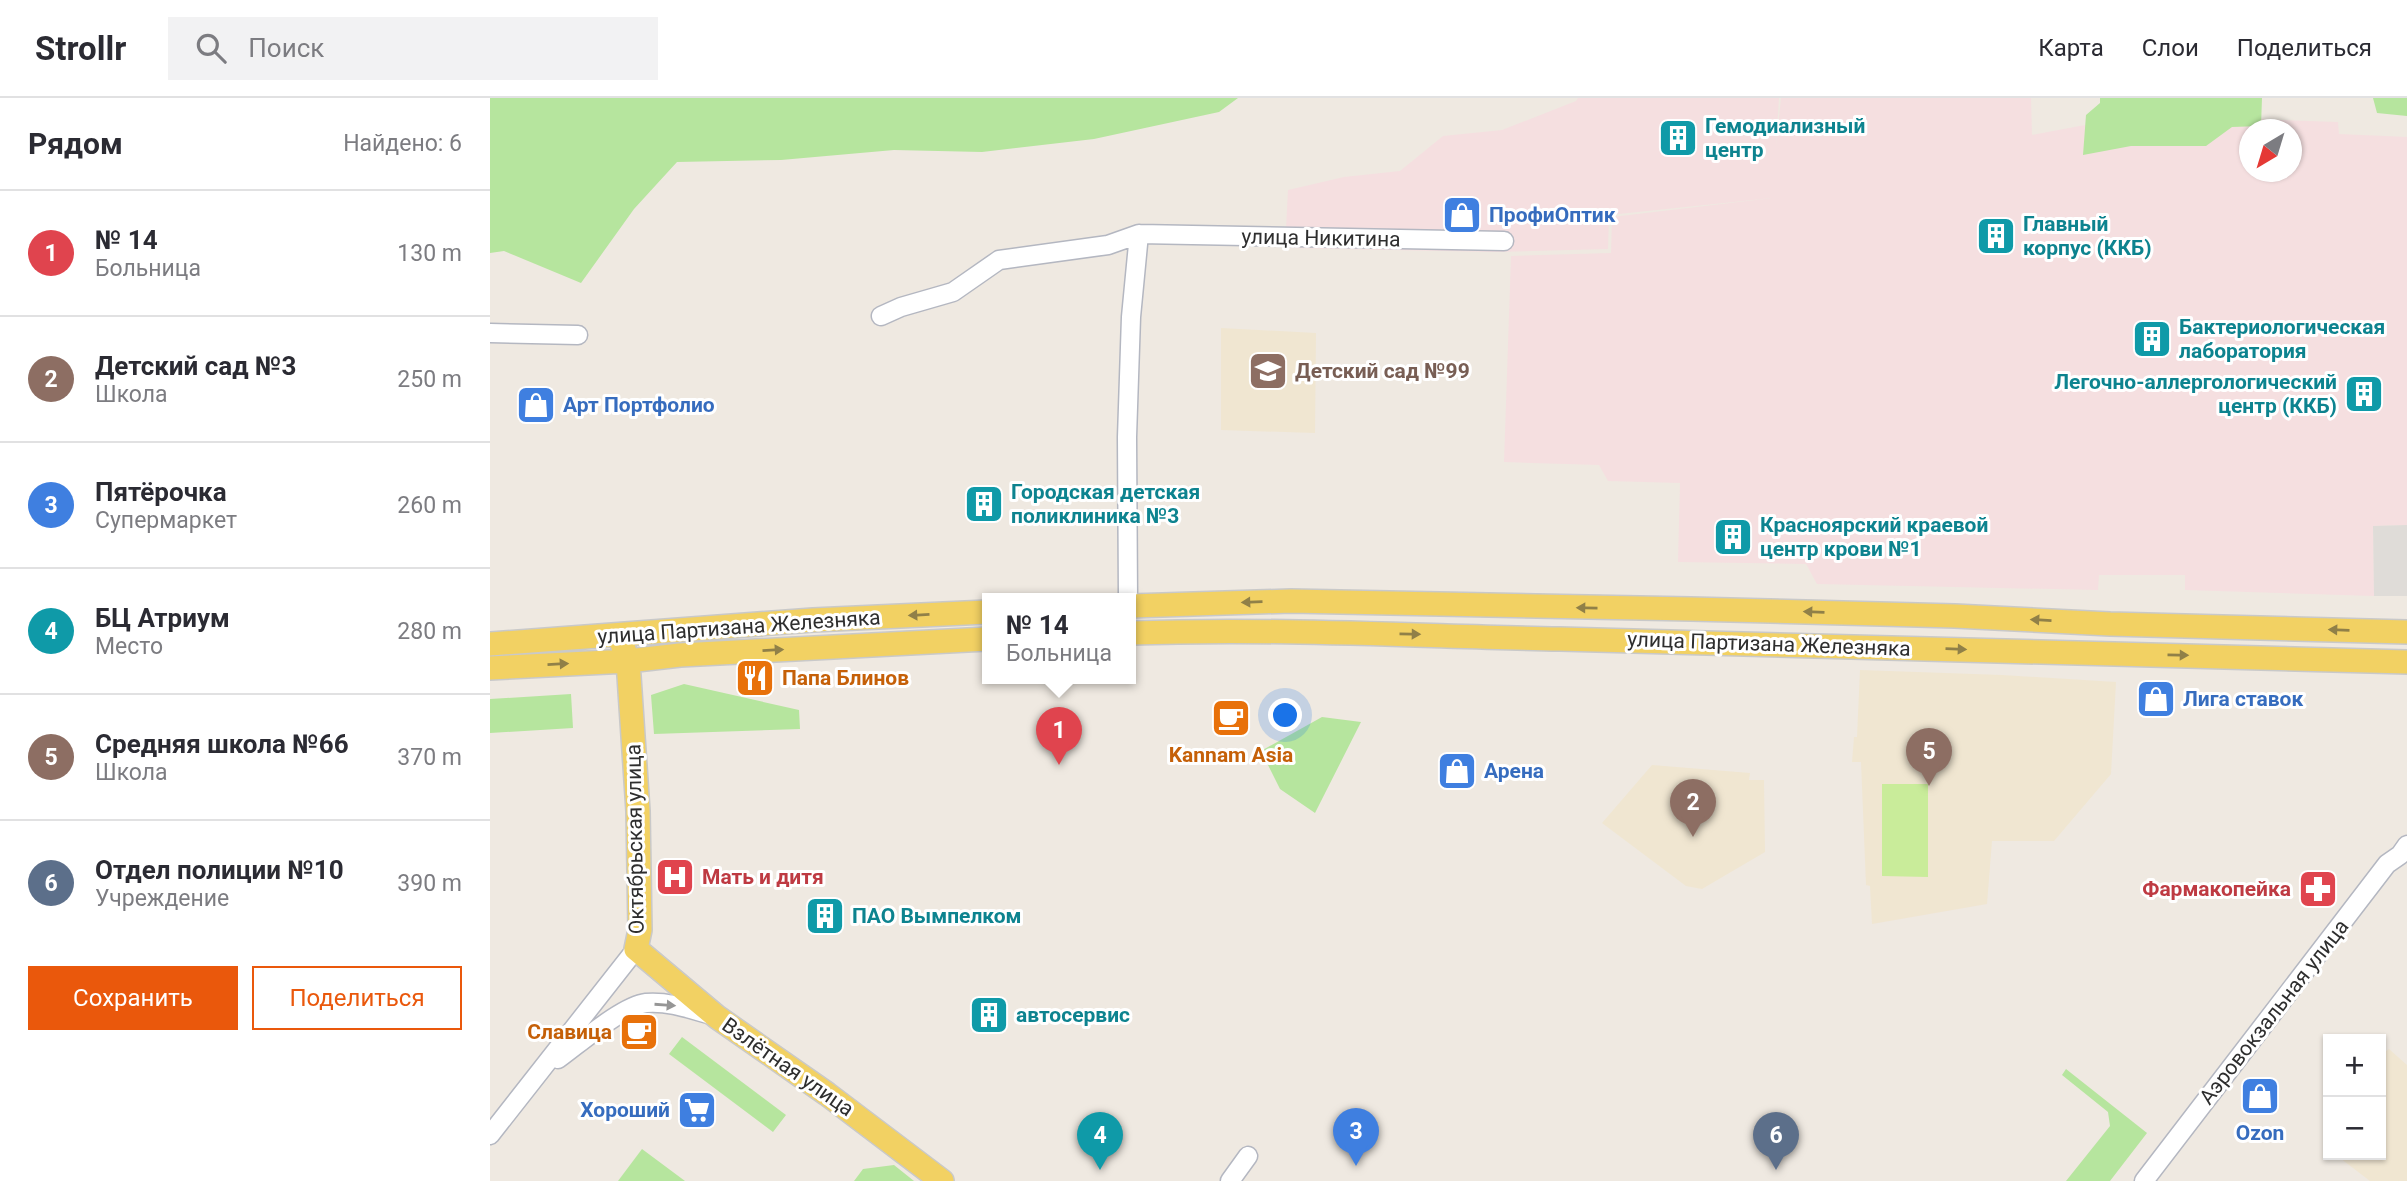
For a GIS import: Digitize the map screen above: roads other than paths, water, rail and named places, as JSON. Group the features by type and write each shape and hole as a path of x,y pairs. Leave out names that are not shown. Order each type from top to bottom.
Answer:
{"main road":[{"name":"улица Партизана Железняка","path":"1136,606 1291,601 1955,616 2110,624 2407,632"},
{"path":"1291,601 1297,609 1300,621 1293,632"},
{"path":"1369,603 1363,611 1361,621 1373,634"},
{"name":"улица Партизана Железняка","path":"490,644 813,620 982,612"},
{"path":"2110,624 2110,655"},
{"name":"улица Партизана Железняка","path":"1136,633 1293,632 1772,642 2110,655 2215,655 2407,662"},
{"name":"Октябрьская улица","path":"618,635 628,661 638,811 640,930 636,949"},
{"name":"улица Партизана Железняка","path":"490,668 982,639"},
{"name":"Взлётная улица","path":"636,949 717,1017 827,1094 942,1181"}],"street":[{"name":"улица Никитина","path":"881,316 901,307 953,292 999,260 1108,245 1139,234 1504,241"},
{"path":"1128,593 1127,437 1130,317 1139,234"},
{"path":"490,333 578,335"},
{"name":"Аэровокзальная улица","path":"2144,1181 2387,864 2400,855 2407,845"},
{"name":"Октябрьская улица","path":"490,1135 636,949"},
{"path":"544,1069 629,1008 646,1003 674,1004 717,1017"},
{"path":"1230,1181 1248,1156"}],"place":[{"name":"Гемодиализный центр","path":"1678,138"},
{"name":"ПрофиОптик","path":"1462,215"},
{"name":"Главный корпус (ККБ)","path":"1996,236"},
{"name":"Бактериологическая лаборатория","path":"2152,339"},
{"name":"Детский сад №99","path":"1268,371"},
{"name":"Легочно-аллергологический центр (ККБ)","path":"2364,394"},
{"name":"Арт Портфолио","path":"536,405"},
{"name":"Городская детская поликлиника №3","path":"984,504"},
{"name":"Красноярский краевой центр крови №1","path":"1733,537"},
{"name":"Папа Блинов","path":"755,678"},
{"name":"Лига ставок","path":"2156,699"},
{"name":"Kannam Asia","path":"1231,718"},
{"name":"№ 14","path":"1059,765"},
{"name":"Арена","path":"1457,771"},
{"name":"Средняя школа №66","path":"1929,786"},
{"name":"Детский сад №3","path":"1693,837"},
{"name":"Мать и дитя","path":"675,877"},
{"name":"Фармакопейка","path":"2318,889"},
{"name":"ПАО Вымпелком","path":"825,916"},
{"name":"автосервис","path":"989,1015"},
{"name":"Славица","path":"639,1032"},
{"name":"Ozon","path":"2260,1096"},
{"name":"Хороший","path":"697,1110"},
{"name":"Пятёрочка","path":"1356,1166"},
{"name":"БЦ Атриум","path":"1100,1170"},
{"name":"Отдел полиции №10","path":"1776,1170"}]}
